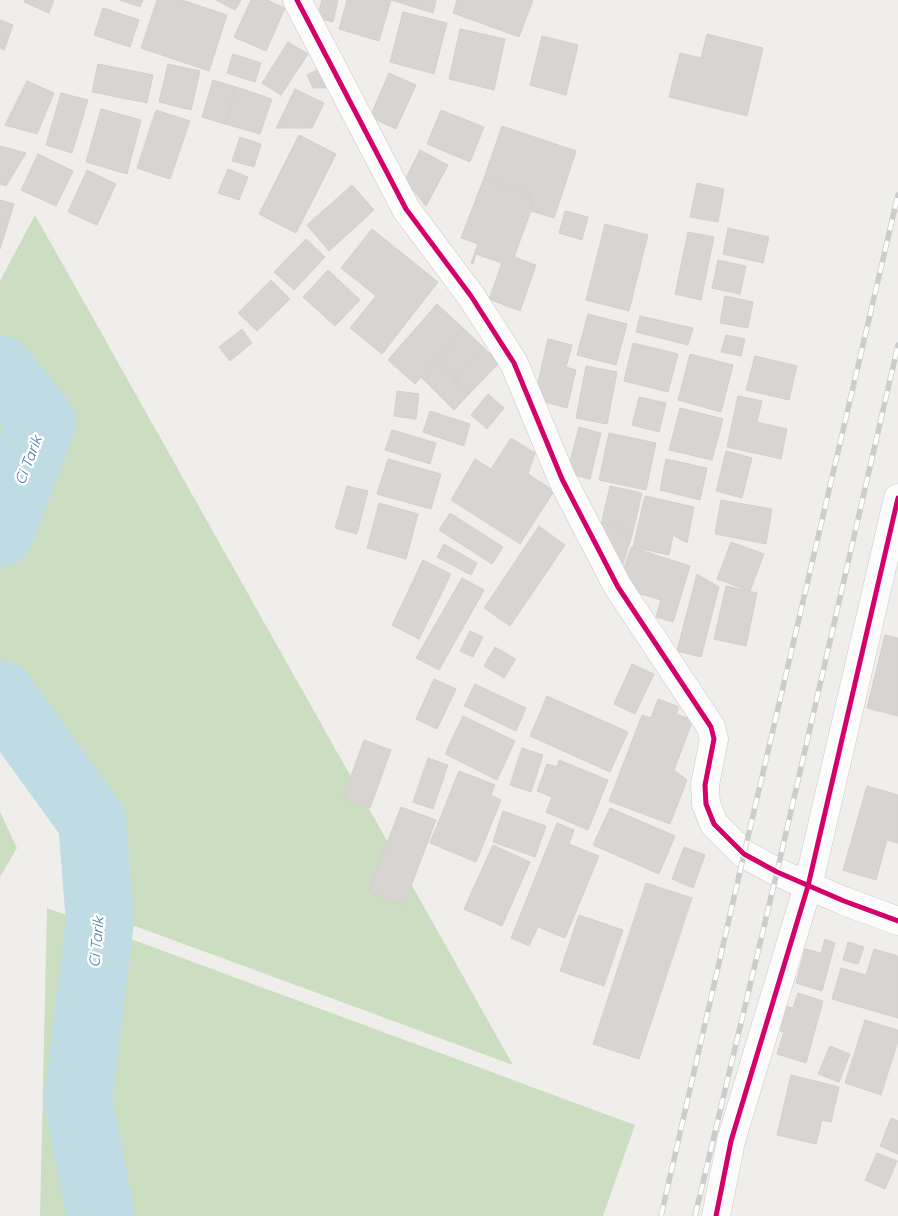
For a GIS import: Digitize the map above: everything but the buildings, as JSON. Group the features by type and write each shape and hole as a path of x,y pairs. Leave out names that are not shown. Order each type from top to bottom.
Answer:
{"street":[{"path":"297,0 406,209 471,296 514,363 562,480 618,587 711,727 714,739 705,785 706,804 714,824 744,854 776,872 898,921"},
{"path":"716,1216 731,1141 808,886 898,498"}],"green space":[{"path":"35,215 513,1065 124,922 0,707 0,281"},
{"path":"0,812 17,848 0,877"},
{"path":"47,908 635,1125 603,1216 40,1216"}],"waterway":[{"name":"Ci Tarik","path":"0,369 42,422 0,533"},
{"name":"Ci Tarik","path":"0,694 92,821 100,921 78,1101 101,1216"}],"railway":[{"path":"661,1216 898,195"},
{"path":"695,1216 777,872 898,345"}],"cycle path":[{"path":"297,0 406,209 471,296 514,363 562,479 618,587 711,727 714,739 705,785 706,804 714,824 744,854 777,872 844,901 898,921"},
{"path":"716,1216 731,1141 808,886 898,498"}]}
